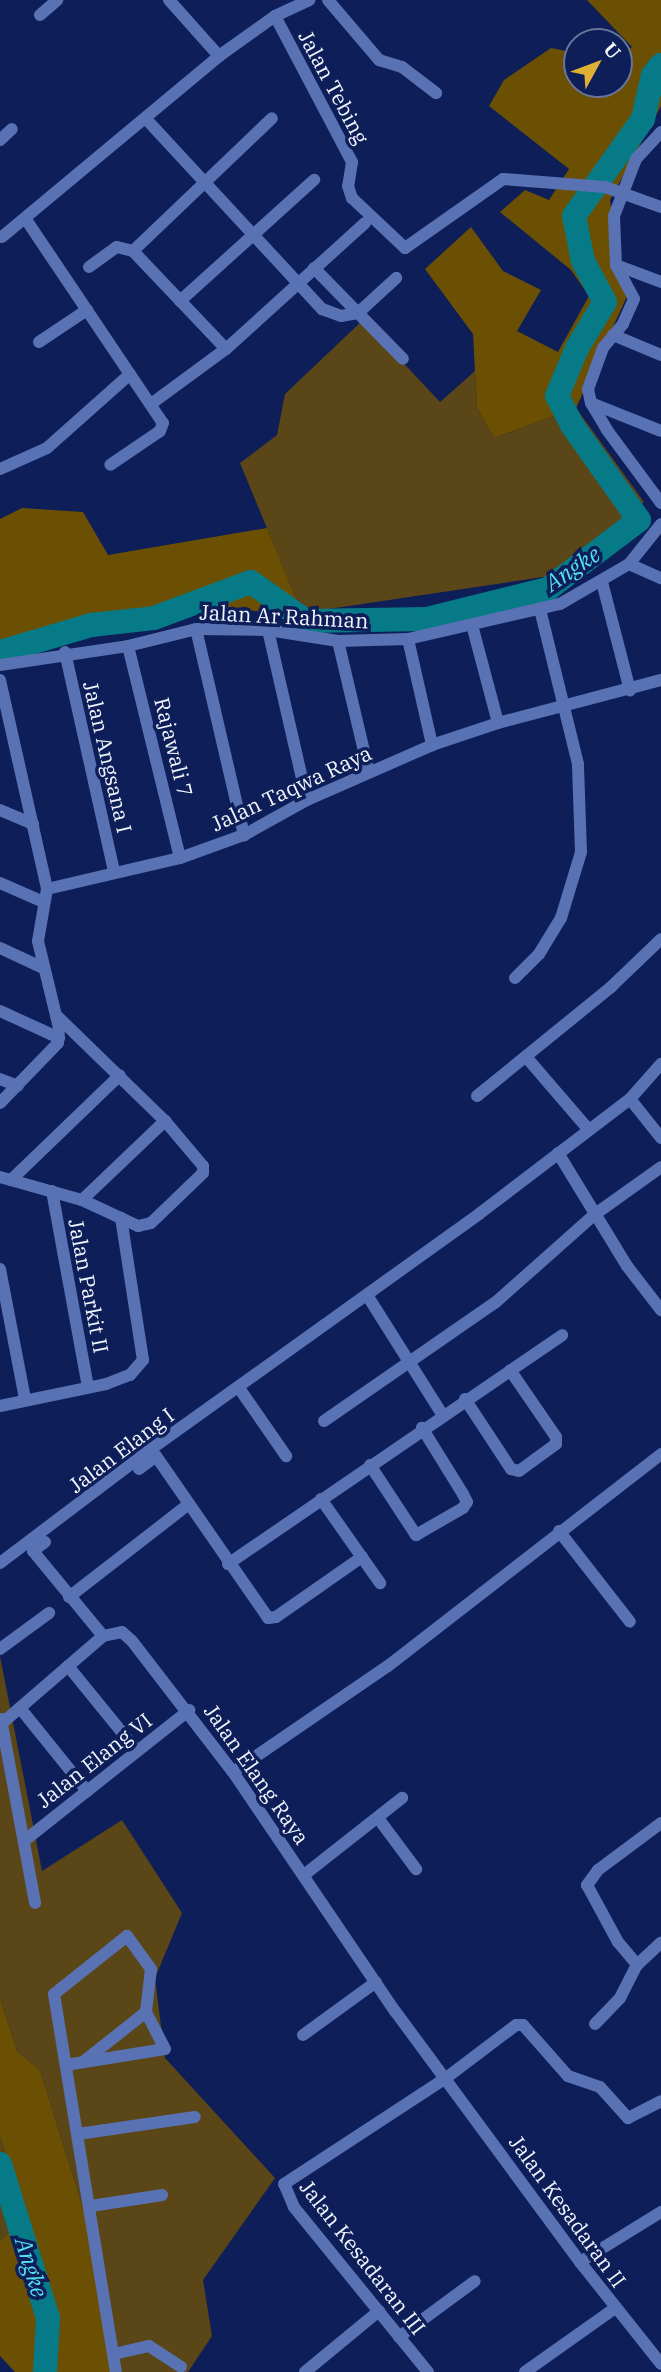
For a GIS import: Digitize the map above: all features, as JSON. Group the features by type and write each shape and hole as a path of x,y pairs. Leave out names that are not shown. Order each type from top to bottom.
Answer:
{"street":[{"path":"40,15 58,0"},
{"path":"169,0 219,56"},
{"path":"1,236 147,120 219,56 275,16 310,0"},
{"path":"328,0 379,60 402,67 436,93"},
{"name":"Jalan Tebing","path":"275,16 352,162 348,192 405,248 494,182 572,183 605,187 661,207"},
{"path":"133,251 272,118"},
{"path":"147,120 297,284 329,313 358,313 396,278"},
{"path":"0,140 12,129"},
{"path":"661,132 636,159 614,216 616,265 634,299 593,367 588,389 591,403 661,502"},
{"path":"180,301 314,180"},
{"path":"25,218 151,404 163,428 110,465"},
{"path":"151,404 226,349 365,223"},
{"path":"89,267 117,247 133,251 226,349"},
{"path":"616,265 661,282"},
{"path":"314,268 402,359"},
{"path":"39,342 87,310"},
{"path":"613,335 661,355"},
{"path":"0,469 47,448 130,374"},
{"path":"591,403 661,431"},
{"name":"Jalan Ar Rahman","path":"0,665 65,652 128,646 196,629 268,630 338,641 408,639 561,604 629,564 661,524"},
{"path":"629,564 661,579"},
{"path":"602,582 629,690"},
{"path":"516,978 546,944 561,918 581,852 578,764 566,706 540,609"},
{"path":"472,625 498,723"},
{"path":"196,629 244,835"},
{"path":"268,630 307,800"},
{"path":"408,639 432,745"},
{"path":"338,641 369,772"},
{"name":"Rajawali 7","path":"128,646 180,858"},
{"name":"Jalan Angsana I","path":"65,652 114,871"},
{"path":"0,680 33,824 44,895 38,941 60,1038 56,1048 0,1102"},
{"name":"Jalan Taqwa Raya","path":"44,895 114,871 180,858 244,835 307,800 432,745 498,723 661,680"},
{"path":"0,734 14,740"},
{"path":"0,810 33,824"},
{"path":"0,883 44,895"},
{"path":"477,1096 527,1058 661,939"},
{"path":"0,948 44,968"},
{"path":"0,1011 60,1038"},
{"path":"9,1178 82,1200 145,1226 203,1172 203,1166 165,1121 56,1015"},
{"path":"527,1058 589,1130"},
{"name":"Jalan Elang I","path":"0,1563 589,1130 630,1099 661,1064"},
{"path":"9,1178 120,1075"},
{"path":"0,1079 18,1086"},
{"path":"630,1099 661,1138"},
{"path":"82,1200 165,1121"},
{"path":"558,1153 594,1215 659,1305"},
{"path":"324,1421 407,1361 496,1302 594,1215 661,1167"},
{"name":"Jalan Parkit II","path":"52,1191 88,1387"},
{"path":"0,1406 130,1375 143,1360 121,1218"},
{"path":"0,1269 25,1399"},
{"path":"368,1295 442,1414"},
{"path":"228,1564 442,1414 562,1335"},
{"path":"465,1399 511,1469 519,1471 556,1444 556,1437 510,1370"},
{"path":"239,1388 286,1456"},
{"path":"370,1465 416,1535 463,1507 467,1502 463,1494 422,1428"},
{"path":"233,1772 388,1666 661,1454"},
{"path":"36,1903 1,1721 20,1708 103,1636 33,1551 156,1456 262,1614 272,1619 362,1557"},
{"path":"321,1499 380,1583"},
{"path":"69,1597 188,1504"},
{"path":"559,1531 630,1622"},
{"path":"0,1649 49,1612"},
{"name":"Jalan Elang Raya","path":"103,1636 122,1632 189,1710 376,1982 446,2078"},
{"path":"68,1666 137,1751"},
{"path":"20,1708 88,1791"},
{"name":"Jalan Elang VI","path":"24,1841 189,1710"},
{"path":"304,1875 402,1798"},
{"path":"378,1818 416,1869"},
{"path":"637,1965 618,1942 587,1885 598,1870 661,1823"},
{"path":"66,2065 165,2049 146,2012 152,1969 127,1936 54,1994 66,2065 78,2134 91,2206 116,2372"},
{"path":"595,2024 620,1998 637,1965 661,1943"},
{"path":"303,2035 376,1982"},
{"path":"83,2062 146,2012"},
{"path":"446,2078 519,2024 568,2076 600,2087 628,2118 661,2101"},
{"name":"Jalan Kesadaran II","path":"446,2078 580,2262 661,2364"},
{"name":"Jalan Kesadaran III","path":"428,2372 283,2189 446,2078"},
{"path":"78,2134 195,2117"},
{"path":"91,2206 162,2195"},
{"path":"580,2262 661,2212"},
{"path":"400,2337 475,2281"},
{"path":"525,2372 615,2308"},
{"path":"305,2372 379,2311"},
{"path":"114,2354 149,2346 181,2367"}],"shaded area":[{"path":"587,0 661,0 661,106 610,200 618,260 629,292 576,408 494,438 477,408 473,334 425,269 471,227 503,271 541,290 517,331 558,352 589,296 571,270 500,212 525,190 549,200 569,169 489,106 504,80 551,48 563,50 563,98 633,98 633,28 614,28"},
{"path":"363,320 440,402 475,371 477,408 494,438 576,408 644,502 556,575 302,613 240,463 277,435 285,394"},
{"path":"22,508 83,512 108,555 267,528 302,613 205,609 12,643 0,657 0,519"},
{"path":"0,1656 42,1871 122,1820 182,1913 155,1978 165,2058 275,2178 203,2280 212,2336 188,2372 120,2372 97,2253 40,2070 17,2051 0,1998"},
{"path":"0,1998 17,2051 40,2070 97,2253 120,2372 15,2372 0,2356 0,2241 27,2215 0,2137"},
{"path":"0,2137 27,2215 0,2241"}],"waterway":[{"name":"Angke","path":"0,652 91,625 154,618 251,582 306,621 427,619 548,589 639,520 572,425 557,396 577,348 605,302 583,261 574,216 643,119 653,75 661,65"},
{"name":"Angke","path":"0,2164 48,2318 45,2372"}]}
